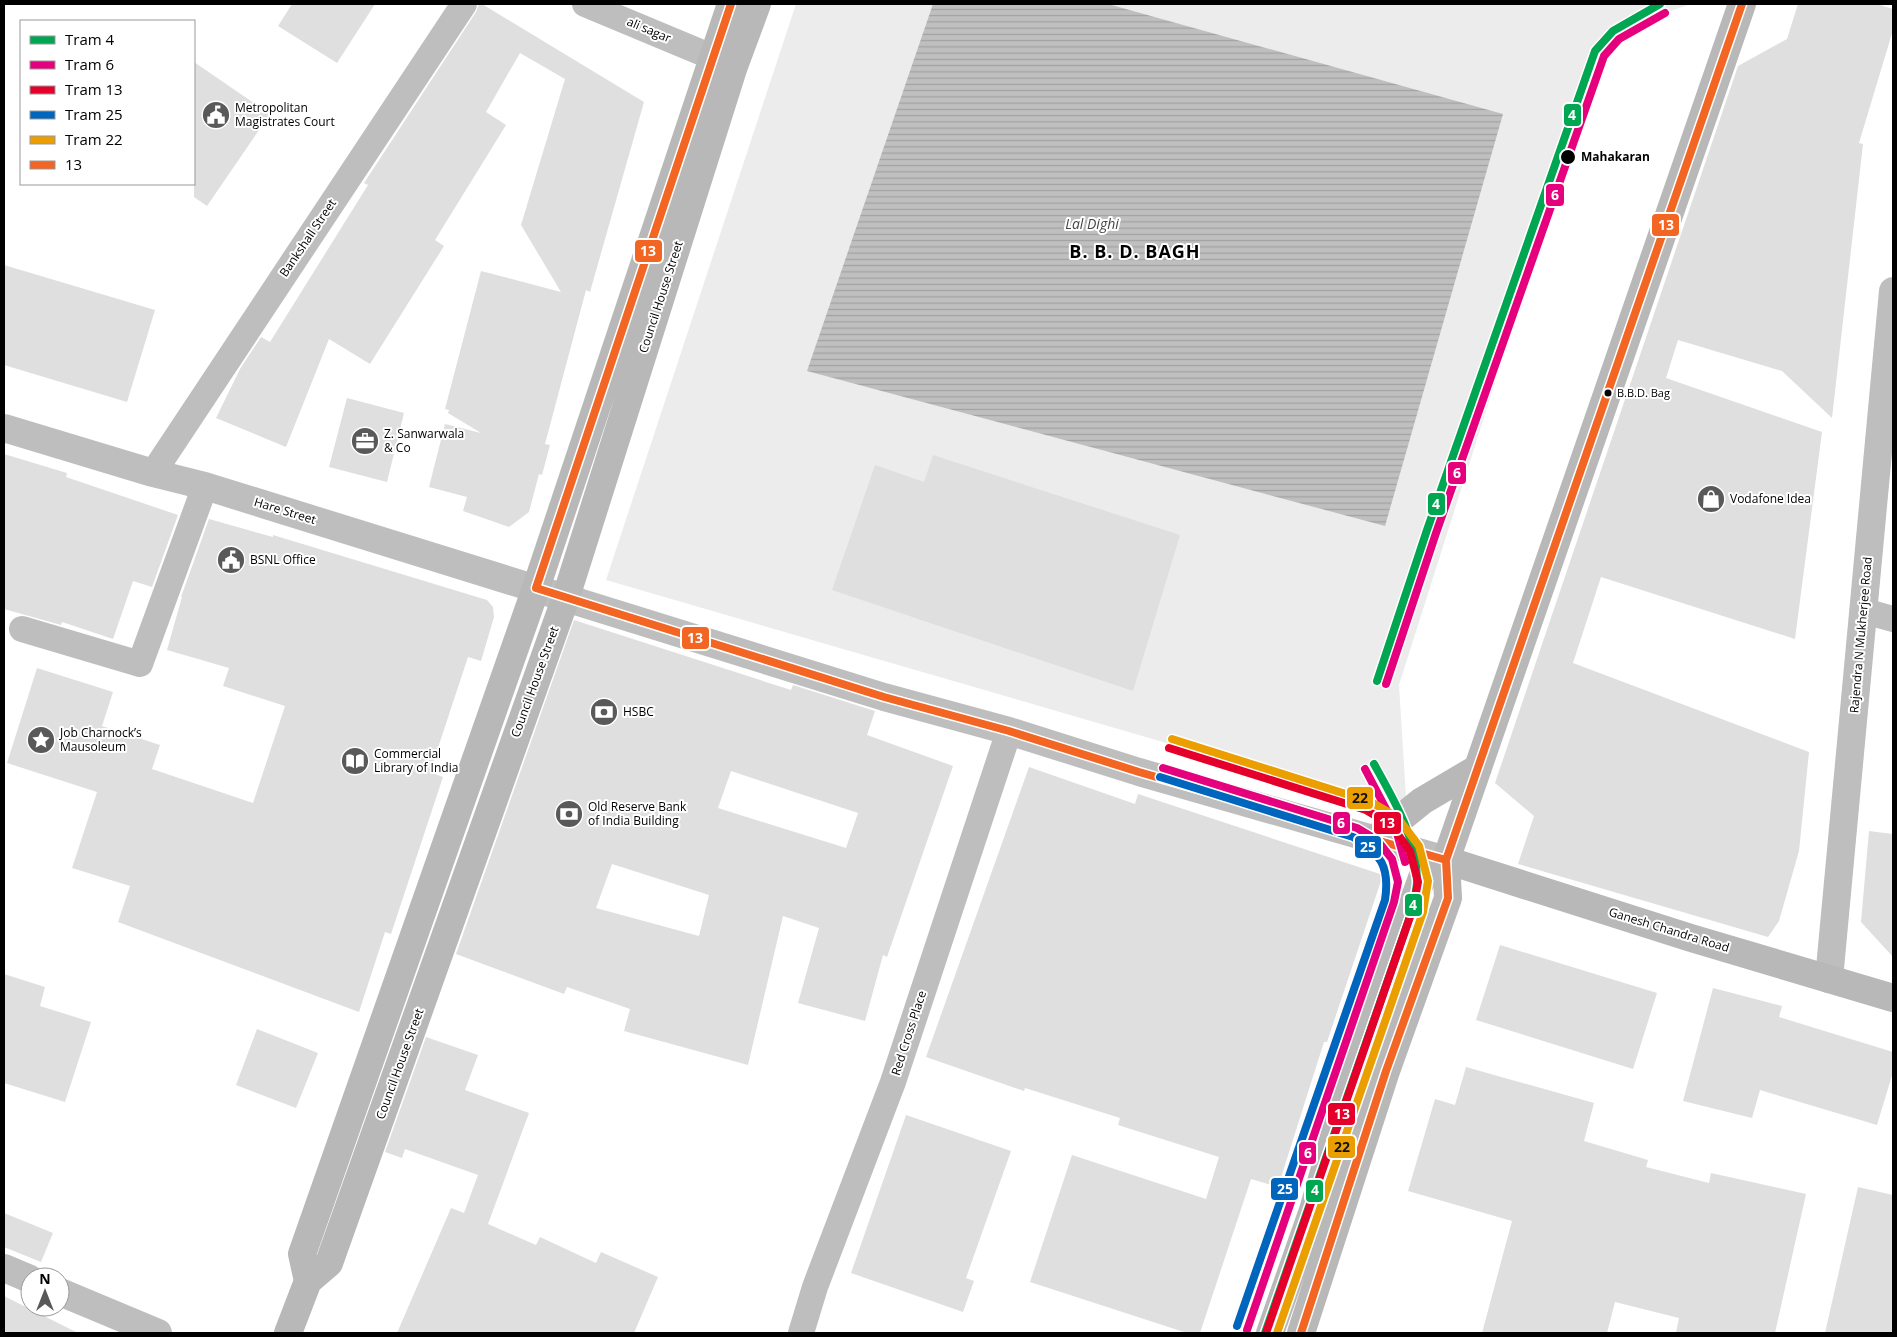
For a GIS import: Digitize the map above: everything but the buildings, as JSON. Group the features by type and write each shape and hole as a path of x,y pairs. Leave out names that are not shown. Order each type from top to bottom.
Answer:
{"main road":[{"path":"723,63 731,4"},
{"path":"308,1281 302,1254 536,588 723,63 757,4"},
{"path":"1300,1333 1386,1071 1448,898 1446,860 1742,4"},
{"name":"Council House Street","path":"288,1333 308,1281 329,1263 566,597 723,63"},
{"path":"1375,839 1422,801 1478,768"},
{"path":"1270,1333 1313,1210 1356,1060 1420,883 1423,875 1446,860"},
{"name":"Ganesh Chandra Road","path":"1446,860 1691,938 1893,998"}],"street":[{"name":"Bankshall Street","path":"152,472 464,4"},
{"name":"ali sagar","path":"585,4 723,63"},
{"name":"Rajendra N Mukherjee Road","path":"1829,978 1893,291"},
{"name":"Hare Street","path":"4,428 205,486 566,597 884,698 1009,731 1139,772 1446,860"},
{"path":"22,629 140,664 205,486"},
{"path":"1864,611 1893,619"},
{"name":"Red Cross Place","path":"801,1333 815,1287 893,1082 1009,731"},
{"path":"4,1268 20,1275"},
{"path":"70,1296 158,1333"}],"shaded area":[{"path":"796,4 1691,4 1606,33 1399,685 1407,813 606,580"}],"water":[{"name":"Lal Dighi","path":"933,4 1108,4 1503,114 1385,526 807,371"}],"tram line":[{"name":"4","path":"1377,681 1427,530 1595,51 1613,31 1660,4"},
{"name":"6","path":"1386,684 1436,533 1604,56 1619,39 1665,13"},
{"name":"22","path":"1172,739 1371,802 1397,817 1419,846 1428,881 1423,912 1277,1333"},
{"name":"13","path":"1169,748 1366,810 1391,825 1410,851 1418,882 1413,908 1266,1333"},
{"name":"4","path":"1265,1333 1413,908 1417,888 1416,865 1409,835 1389,791 1374,764"},
{"name":"6","path":"1163,768 1357,828 1377,840 1392,859 1398,882 1394,902 1247,1330"},
{"name":"6","path":"1365,769 1395,826 1405,862"},
{"name":"25","path":"1160,777 1353,837 1377,855 1386,878 1385,900 1237,1326"}],"transit line":[{"name":"13","path":"731,4 536,588 884,697 1009,731 1139,772 1446,860"},
{"name":"13","path":"1301,1333 1386,1071 1448,898 1446,860 1742,4"}],"place":[{"name":"Metropolitan Magistrates Court","path":"216,115"},
{"name":"Mahakaran","path":"1568,157"},
{"name":"B.B.D. Bag","path":"1608,393"},
{"name":"Z. Sanwarwala & Co","path":"365,441"},
{"name":"Vodafone Idea","path":"1711,499"},
{"name":"BSNL Office","path":"231,560"},
{"name":"HSBC","path":"604,712"},
{"name":"Job Charnock’s Mausoleum","path":"41,740"},
{"name":"Commercial Library of India","path":"355,761"},
{"name":"Old Reserve Bank of India Building","path":"569,814"}],"district":[{"name":"B. B. D. BAGH","path":"1135,252"}]}
